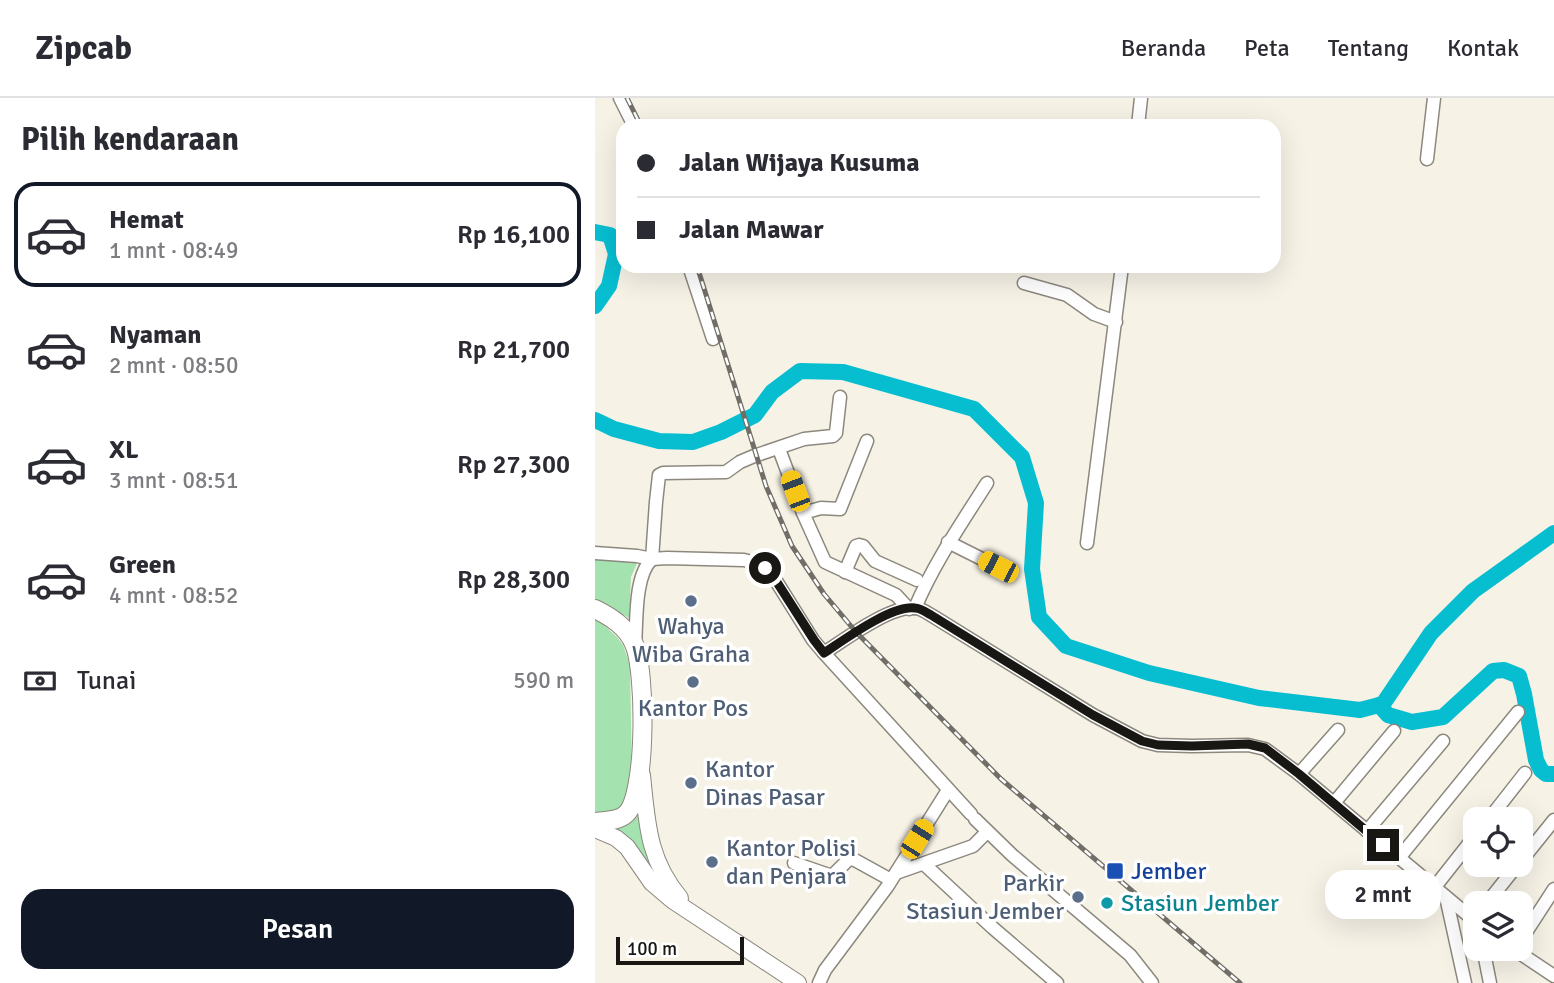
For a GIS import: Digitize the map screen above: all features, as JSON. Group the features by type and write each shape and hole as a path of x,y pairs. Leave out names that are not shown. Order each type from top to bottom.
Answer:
{"highway":[{"path":"595,609 617,622 631,637 638,655 642,686 641,759 633,804 626,814 618,818 595,822"}],"main road":[{"path":"641,759 646,817 654,856 668,884 692,913"},
{"path":"595,828 616,838 627,847 652,883 672,900 799,983"}],"street":[{"path":"620,98 630,119"},
{"path":"1139,119 1142,98"},
{"path":"1427,159 1434,98"},
{"path":"691,273 713,338"},
{"path":"1087,543 1121,273"},
{"path":"1024,283 1067,295 1094,314 1116,323"},
{"path":"635,645 643,570 652,559 659,474 726,472 740,462 804,439 835,435 841,397"},
{"path":"803,513 821,508 842,508 867,441"},
{"path":"779,449 825,562 896,595 912,608 931,615 1093,715 1142,741 1158,745 1248,744 1265,748 1463,911"},
{"path":"824,653 872,621 912,608 948,542 987,483"},
{"path":"948,542 998,567"},
{"path":"845,572 856,546 859,545 863,546 874,561 916,580"},
{"path":"595,553 652,559 733,559 756,563 773,576 824,653 973,817 1131,955 1151,982"},
{"path":"1399,858 1518,712"},
{"path":"1299,774 1338,730"},
{"path":"1334,803 1394,731"},
{"path":"1367,831 1443,741"},
{"path":"1499,807 1525,774"},
{"path":"819,983 825,970 894,876 948,790"},
{"path":"1533,846 1554,820"},
{"path":"794,863 832,876 848,860 853,859 894,876 973,846 987,832"},
{"path":"1434,888 1463,851"},
{"path":"924,864 1057,983"},
{"path":"1497,891 1508,877"},
{"path":"1533,921 1554,889"},
{"path":"1446,898 1465,983"},
{"path":"1486,961 1490,983"},
{"path":"1532,961 1550,977"}],"green space":[{"path":"595,557 638,561 631,577 629,618 595,599"},
{"path":"595,617 623,645 630,665 632,777 630,797 621,811 595,815"},
{"path":"639,795 663,885 626,836 614,828"}],"waterway":[{"path":"595,232 610,235 616,254 609,286 595,306"},
{"path":"595,420 614,429 659,441 693,442 755,415 772,392 800,371 843,372 974,409 1022,457 1036,503 1032,569 1039,617 1066,646 1149,673 1259,698 1360,710 1383,704 1431,633 1473,591 1554,533"},
{"path":"1379,705 1388,715 1412,722 1443,717 1493,671 1504,670 1519,676 1536,760 1546,774 1554,774"}],"railway":[{"path":"627,98 638,119"},
{"path":"699,273 766,486 792,546 824,594 856,632 1001,779 1240,983"}],"place":[{"name":"Wahya Wiba Graha","path":"691,601"},
{"name":"Kantor Pos","path":"693,682"},
{"name":"Kantor Dinas Pasar","path":"691,783"},
{"name":"Kantor Polisi dan Penjara","path":"712,862"},
{"name":"Jember","path":"1115,871"},
{"name":"Parkir Stasiun Jember","path":"1078,897"},
{"name":"Stasiun Jember","path":"1107,903"}],"route":[{"path":"765,568 824,653 872,621 901,610 915,608 931,615 1093,715 1142,741 1158,745 1248,744 1265,748 1383,845"}]}
